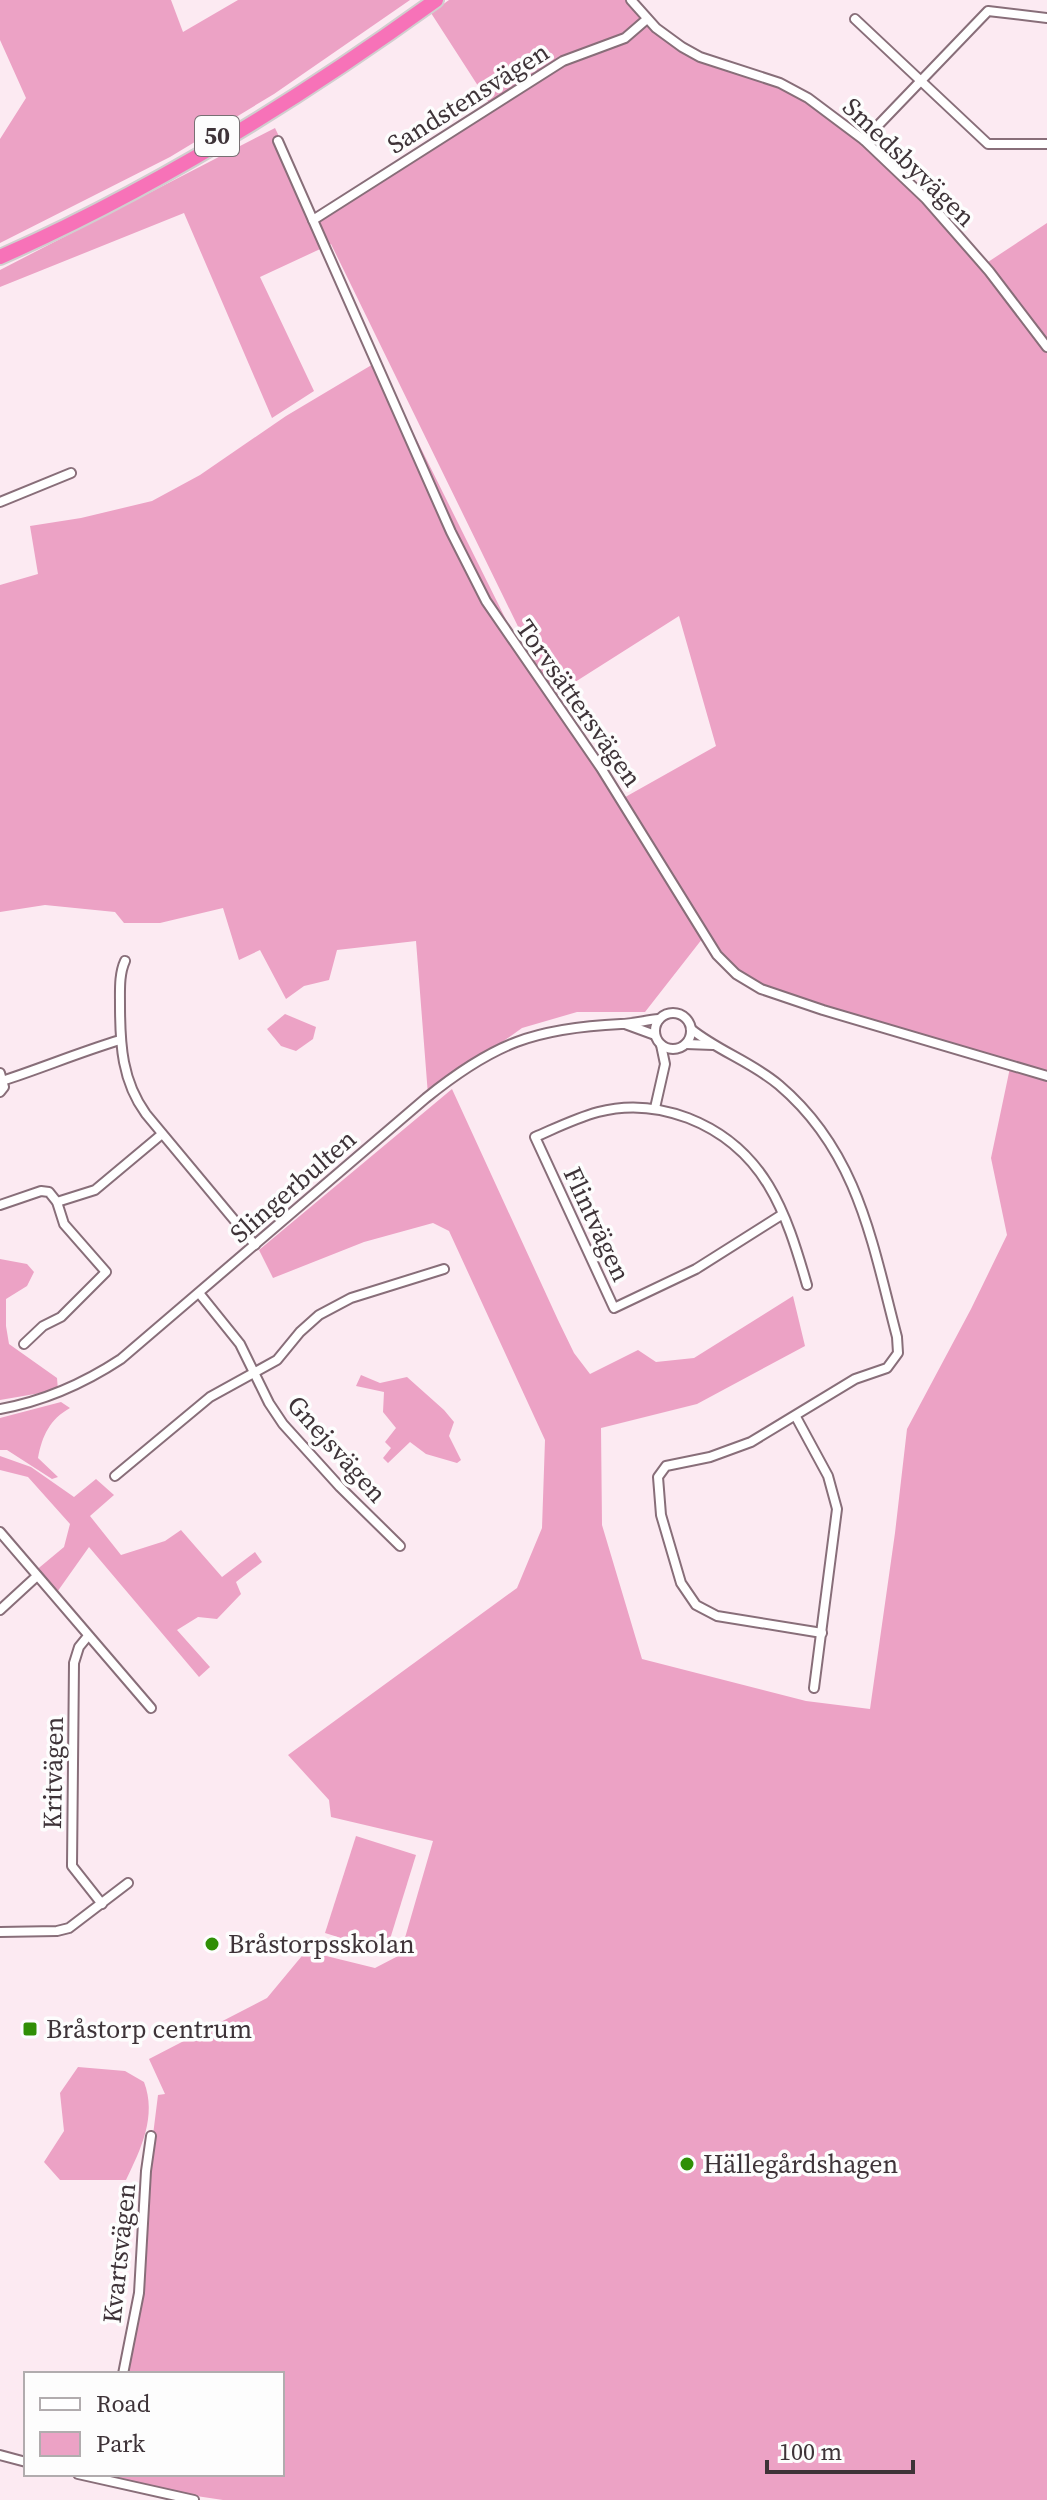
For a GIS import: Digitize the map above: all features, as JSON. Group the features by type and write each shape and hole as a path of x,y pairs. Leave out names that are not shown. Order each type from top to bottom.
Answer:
{"highway":[{"name":"50","path":"0,250 97,202 216,137 311,78 421,0"},
{"name":"50","path":"0,257 100,209 218,144 315,84 436,0"}],"street":[{"name":"Smedsbyvägen","path":"631,0 671,40 700,57 780,83 808,98 864,140 926,199 989,271 1047,347"},
{"path":"864,140 988,11 1047,18"},
{"name":"Sandstensvägen","path":"313,220 563,61 625,38 647,19"},
{"path":"855,19 988,144 1047,144"},
{"name":"Torvsättersvägen","path":"278,141 451,532 486,601 601,768 717,955 743,980 761,989 1047,1076"},
{"path":"0,502 71,473"},
{"path":"125,961 121,974 120,1040 131,1091 162,1134 255,1245"},
{"path":"655,1108 665,1064 661,1045 655,1035 659,1019 665,1014 678,1013 688,1021 691,1029 777,1083 807,1111 832,1143 860,1201 899,1346 892,1364 855,1379 796,1417 737,1448 666,1466 658,1477 658,1499 681,1583 696,1605 717,1616 822,1633"},
{"name":"Slingerbulten","path":"0,1409 50,1397 101,1372 142,1342 426,1098 474,1062 513,1043 557,1029 659,1019"},
{"name":"Slingerbulten","path":"625,1024 655,1035"},
{"path":"665,1064 682,1046 691,1029"},
{"path":"0,1092 4,1087 1,1077 56,1063 68,1055 120,1040"},
{"path":"661,1045 670,1049 713,1045"},
{"name":"Flintvägen","path":"783,1214 696,1269 614,1308 535,1137 599,1112 624,1108 655,1108 699,1123 734,1143 763,1174 783,1214 807,1285"},
{"path":"57,1202 95,1190 162,1134"},
{"path":"0,1205 41,1191 49,1192 57,1202 64,1224 106,1272 61,1317 43,1326 24,1344"},
{"path":"115,1476 210,1397 277,1360 307,1325 332,1306 444,1269"},
{"name":"Gnejsvägen","path":"199,1293 232,1331 283,1424 340,1487 400,1546"},
{"path":"796,1417 828,1476 837,1509 814,1688"},
{"path":"0,1532 151,1708"},
{"path":"0,1610 37,1576"},
{"name":"Kritvägen","path":"88,1636 79,1647 74,1663 72,1866 102,1904"},
{"path":"0,1932 64,1930 128,1883"},
{"name":"Kvartsvägen","path":"123,2372 139,2293 151,2136"},
{"path":"3,2457 24,2462"},
{"path":"99,2476 194,2500"}],"green space":[{"path":"0,0 171,0 183,32 238,0 410,0 274,94 170,157 0,243 0,139 26,98 0,40"},
{"path":"449,0 630,0 647,19 690,52 798,89 864,140 982,266 1047,223 1047,2500 223,2500 163,2491 101,2476 284,2476 284,2372 123,2372 142,2287 147,2183 158,2095 165,2094 149,2059 267,1998 306,1951 375,1968 400,1955 433,1841 331,1817 329,1800 288,1755 517,1588 542,1528 545,1440 449,1231 433,1223 364,1242 273,1278 259,1250 452,1089 558,1320 574,1353 590,1374 638,1350 656,1362 694,1358 793,1296 805,1346 697,1404 601,1428 602,1525 642,1659 806,1701 870,1709 907,1429 1007,1235 991,1158 1011,1063 851,1023 792,1003 738,976 624,806 706,934 645,1012 577,1012 522,1028 428,1095 416,941 337,950 329,980 304,986 286,999 260,950 239,960 223,908 160,923 124,923 115,912 45,905 0,912 0,585 38,574 30,526 81,518 152,501 200,475 286,416 380,360 526,660 549,690 331,244 260,277 314,391 272,418 184,213 0,287 0,270 275,128 319,220 491,106 431,13","holes":["679,616 716,746 620,800 553,696"]},
{"path":"285,1014 316,1027 313,1039 296,1051 281,1046 267,1029"},
{"path":"0,1259 27,1264 34,1272 27,1286 6,1299 9,1344 57,1378 58,1390 0,1400"},
{"path":"361,1375 380,1383 407,1377 454,1422 449,1436 461,1460 457,1463 426,1454 410,1442 388,1463 383,1458 391,1448 385,1442 396,1428 383,1412 384,1392 356,1386"},
{"path":"61,1402 70,1408 57,1417 48,1429 38,1458 58,1477 52,1479 7,1450 0,1450 0,1418"},
{"path":"0,1456 31,1467 74,1497 96,1479 114,1495 90,1516 121,1555 165,1541 181,1530 222,1577 255,1552 262,1562 236,1582 241,1594 217,1619 198,1617 177,1630 210,1667 199,1677 89,1547 55,1595 34,1572 64,1547 70,1524 28,1477 0,1470"},
{"path":"356,1836 416,1855 386,1952 325,1933"},
{"path":"78,2067 125,2071 144,2082 149,2107 146,2132 126,2180 60,2180 44,2162 64,2131 60,2093"}],"place":[{"name":"Bråstorpsskolan","path":"212,1944"},
{"name":"Bråstorp centrum","path":"30,2029"},
{"name":"Hällegårdshagen","path":"687,2164"}]}
